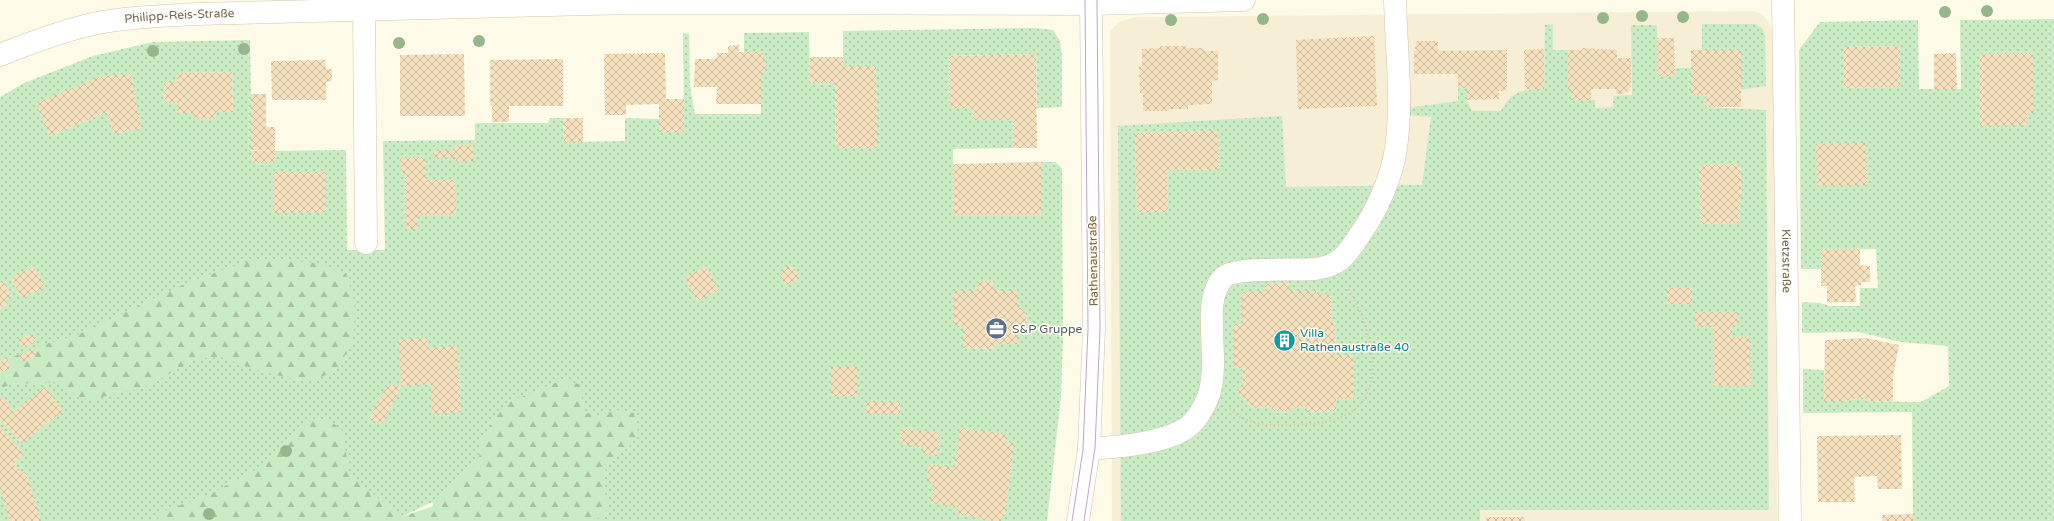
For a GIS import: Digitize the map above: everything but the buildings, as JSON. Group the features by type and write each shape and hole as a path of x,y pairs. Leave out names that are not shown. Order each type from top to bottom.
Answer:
{"street":[{"name":"Philipp-Reis-Straße","path":"0,55 42,38 93,24 145,17 631,3 1091,2 1244,0"},
{"path":"1089,449 1132,444 1164,437 1186,429 1200,414 1208,397 1212,377 1211,307 1216,289 1224,277 1236,272 1331,266 1345,257 1366,226 1387,183 1396,149 1398,111 1394,0"},
{"name":"Kietzstraße","path":"1783,0 1790,521"},
{"name":"Rathenaustraße","path":"1078,521 1089,449 1094,328 1091,2"},
{"path":"364,10 366,243"}],"path":[{"path":"1212,377 1220,395 1230,410 1245,420 1262,425 1315,424 1338,419 1354,410 1367,396 1372,377 1368,331 1357,302 1344,284 1324,267"}],"shaded area":[{"path":"1752,11 1762,14 1774,33 1777,521 1112,521 1110,31 1119,22 1135,17"}],"green space":[{"path":"2054,19 2054,521 1913,521 1912,412 1803,413 1803,369 1824,370 1824,401 1845,401 1866,397 1866,401 1921,402 1949,386 1948,346 1901,342 1858,332 1802,333 1802,302 1820,303 1830,306 1860,306 1860,288 1878,288 1876,249 1821,250 1821,269 1801,269 1799,50 1820,22 1918,20 1919,89 1961,89 1960,20","holes":["1900,46 1900,87 1844,88 1844,47"]},
{"path":"1553,24 1553,50 1568,50 1568,89 1571,89 1571,100 1595,100 1595,108 1613,107 1613,96 1632,95 1631,25 1657,25 1658,76 1675,76 1675,68 1691,68 1691,95 1705,95 1706,107 1766,110 1769,510 1480,510 1480,521 1121,521 1118,126 1282,116 1286,187 1422,185 1431,117 1406,115 1407,108 1458,101 1458,88 1467,88 1467,100 1472,111 1501,111 1509,99 1518,92 1544,89 1545,25","holes":["1218,131 1219,169 1170,170 1167,173 1168,211 1137,212 1135,133","1740,164 1742,196 1740,196 1739,223 1701,224 1699,165","1290,283 1290,291 1316,291 1316,294 1331,294 1331,323 1335,323 1336,355 1354,355 1354,399 1336,399 1336,411 1307,412 1307,407 1291,408 1291,411 1273,411 1272,407 1253,408 1237,392 1243,386 1242,368 1234,368 1234,325 1242,324 1265,291 1265,284"]},
{"path":"1702,24 1755,24 1762,28 1765,35 1766,86 1741,90 1741,50 1702,50"},
{"path":"1033,28 1053,30 1060,41 1062,56 1062,107 1037,108 1036,54 949,56 950,108 972,108 973,120 1013,120 1014,148 953,149 954,215 1041,214 1041,162 1055,162 1062,168 1063,338 1061,397 1047,521 440,521 432,502 401,517 271,521 0,521 0,309 8,304 5,300 12,295 3,282 0,284 0,97 24,83 93,56 153,42 250,40 252,162 275,162 275,151 346,150 347,250 385,250 383,141 475,140 475,123 548,123 550,118 563,118 564,142 625,141 625,118 659,119 659,132 684,132 683,33 689,34 690,87 695,114 761,114 761,72 766,70 766,60 763,59 763,52 744,53 744,33 809,32 810,83 835,83 836,148 877,148 843,66 843,31","holes":["232,72 233,112 216,112 216,119 194,119 194,113 178,113 178,103 165,103 164,82 177,82 177,73","131,73 140,128 114,134 107,112 49,136","273,172 326,172 326,212 273,212","34,267 22,299 11,279","978,281 994,281 994,291 1017,291 1017,308 1021,308 1026,314 1027,321 1021,327 1017,327 1017,344 996,344 995,349 963,348 963,326 954,326 954,291 978,291"]},
{"path":"255,259 316,263 346,274 355,303 353,342 335,372 305,382 260,371 221,357 197,359 143,388 84,401 55,382 13,384 0,388 0,362 45,344 75,336 191,281"},
{"path":"562,380 583,385 582,399 586,413 600,415 617,410 634,413 637,424 638,432 632,443 624,451 606,463 604,489 608,504 606,513 594,521 158,521 159,513 208,495 255,470 307,422 328,419 342,430 350,475 401,517 434,506 452,485 479,460 481,438 507,403"}],"tram line":[{"path":"1072,521 1083,450 1088,329 1085,0"},
{"path":"1084,521 1095,448 1100,330 1097,0"}],"place":[{"name":"S&P Gruppe","path":"996,329"},
{"name":"Villa Rathenaustraße 40","path":"1285,340"}]}
